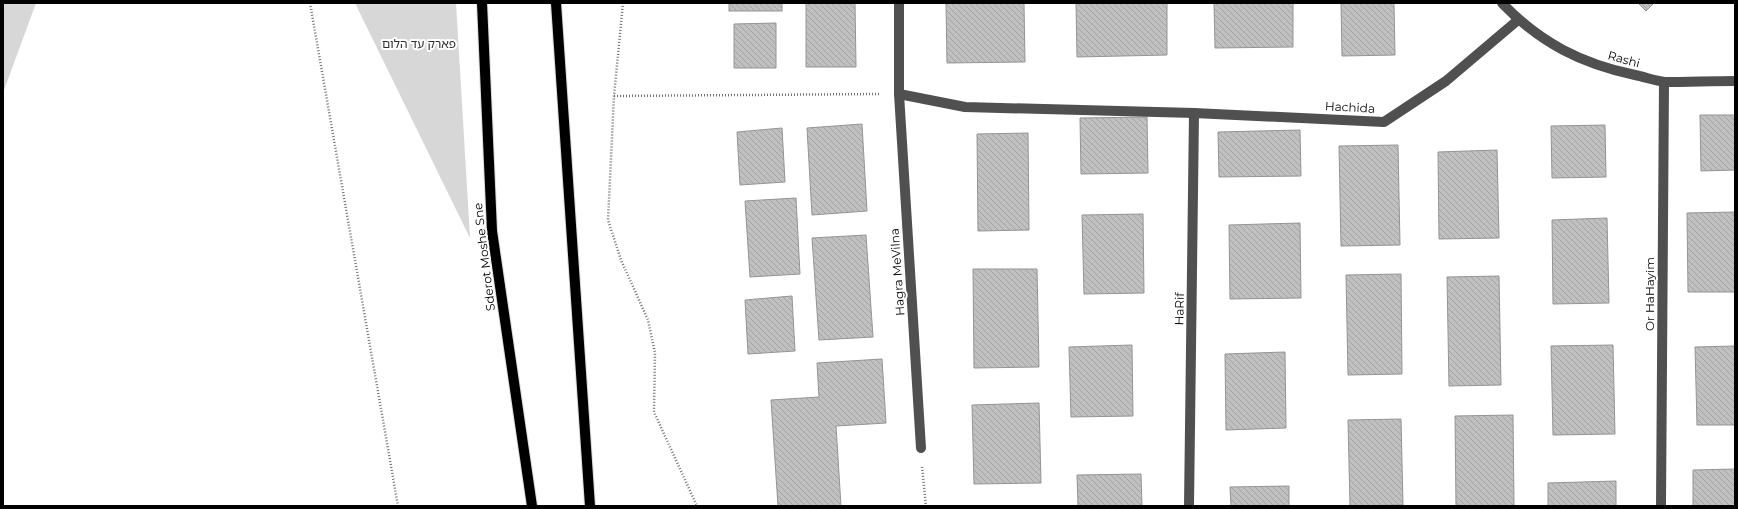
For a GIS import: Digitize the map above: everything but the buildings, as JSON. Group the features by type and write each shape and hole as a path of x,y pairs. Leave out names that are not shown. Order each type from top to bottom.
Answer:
{"main road":[{"name":"Sderot Moshe Sne","path":"482,3 492,231 532,506"},
{"path":"556,3 590,506"}],"street":[{"name":"Hagra MeVilna","path":"899,3 899,94 920,448"},
{"name":"Rashi","path":"1502,3 1518,20 1551,43 1585,61 1625,73 1664,82 1735,80"},
{"name":"Hachida","path":"1194,113 1384,122 1446,81 1518,20"},
{"name":"Or HaHayim","path":"1661,506 1664,82"},
{"path":"899,94 965,107 1194,113"},
{"name":"HaRif","path":"1189,506 1194,113"}],"path":[{"path":"310,3 398,506"},
{"path":"623,3 614,96 608,220 621,260 648,320 655,353 654,412 696,506"},
{"path":"614,96 899,94"},
{"path":"920,448 926,506"}],"green space":[{"path":"3,3 36,3 3,93"},
{"name":"פארק עד הלום","path":"355,3 456,3 470,238"}]}
